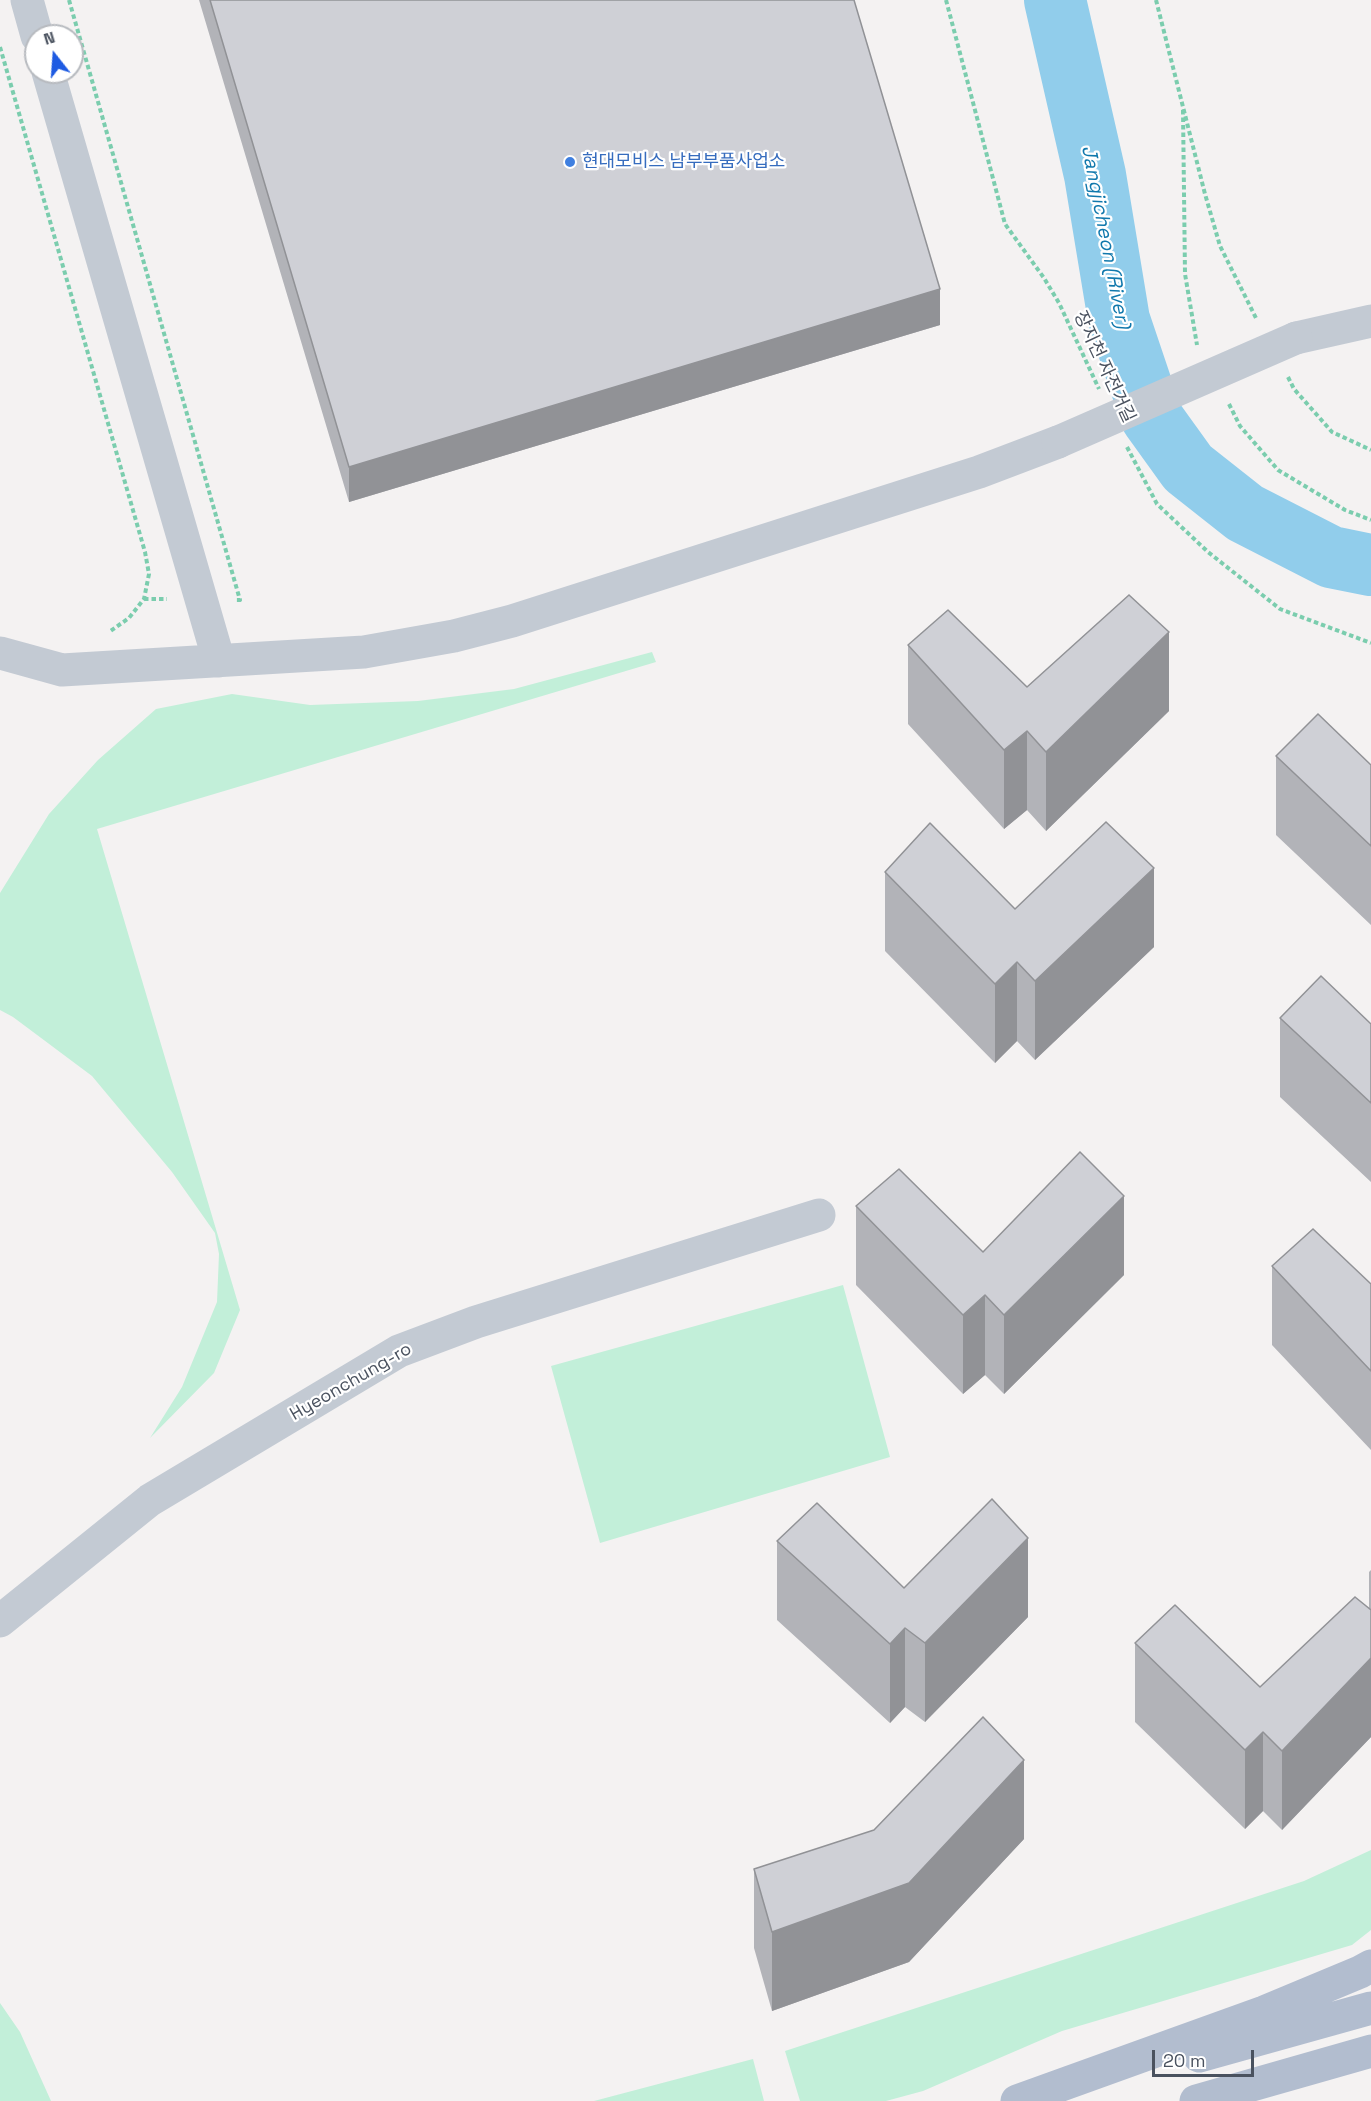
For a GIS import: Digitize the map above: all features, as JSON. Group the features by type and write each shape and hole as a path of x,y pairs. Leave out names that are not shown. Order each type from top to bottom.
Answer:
{"main road":[{"path":"1017,2101 1264,2012 1371,1966"},
{"path":"1041,2101 1371,2008"},
{"path":"1196,2101 1371,2052"}],"street":[{"path":"27,0 34,24"},
{"path":"51,84 219,661"},
{"path":"0,653 62,670 364,652 454,636 512,621 968,476 1058,442 1296,338 1349,324 1371,321"},
{"name":"Hyeonchung-ro","path":"0,1621 150,1500 399,1351 487,1319 819,1215"}],"path":[{"path":"69,0 240,600"},
{"name":"장지천 자전거길","path":"946,0 1005,224 1059,303 1102,394"},
{"path":"1156,0 1220,246 1260,326"},
{"path":"0,47 145,552 149,574 144,599 129,618 112,631 101,634"},
{"path":"1283,368 1294,389 1332,432 1371,450"},
{"name":"장지천 자전거길","path":"1126,445 1157,504 1208,552 1280,609 1371,643"}],"green space":[{"path":"652,652 656,662 97,829 240,1310 214,1373 150,1438 182,1387 217,1302 219,1254 215,1233 172,1172 92,1076 13,1017 0,1010 0,893 49,814 98,760 156,709 232,694 310,705 418,701 514,689"},
{"path":"843,1285 890,1457 600,1543 551,1366"},
{"path":"1371,1850 1371,1930 1352,1945 1062,2031 923,2091 886,2101 800,2101 785,2051 1304,1881"},
{"path":"0,2003 20,2032 51,2101 0,2101"},
{"path":"753,2059 764,2101 594,2101"}],"building":[{"name":"현대모비스 남부부품사업소","path":"210,0 854,0 940,289 349,467"},
{"path":"1129,595 1169,632 1046,752 1027,731 1004,750 908,645 948,610 1027,687"},
{"path":"1318,714 1371,765 1371,846 1276,756"},
{"path":"1106,822 1154,868 1035,981 1017,962 995,984 885,872 930,823 1015,909"},
{"path":"1321,976 1371,1024 1371,1103 1280,1018"},
{"path":"1080,1152 1124,1196 1004,1315 985,1295 963,1315 856,1206 899,1169 983,1252"},
{"path":"1313,1229 1371,1284 1371,1371 1272,1266"},
{"path":"992,1499 1028,1538 925,1643 905,1628 890,1644 777,1541 817,1503 904,1588"},
{"path":"1355,1597 1371,1610 1371,1658 1282,1751 1263,1732 1245,1750 1135,1643 1175,1605 1260,1687"},
{"path":"983,1717 1024,1760 909,1883 772,1932 754,1869 874,1830"}],"waterway":[{"name":"Jangjicheon (River)","path":"1055,0 1095,175 1119,320 1152,418 1188,468 1245,513 1331,557 1371,565"}],"place":[{"name":"현대모비스 남부부품사업소","path":"570,162"}]}
